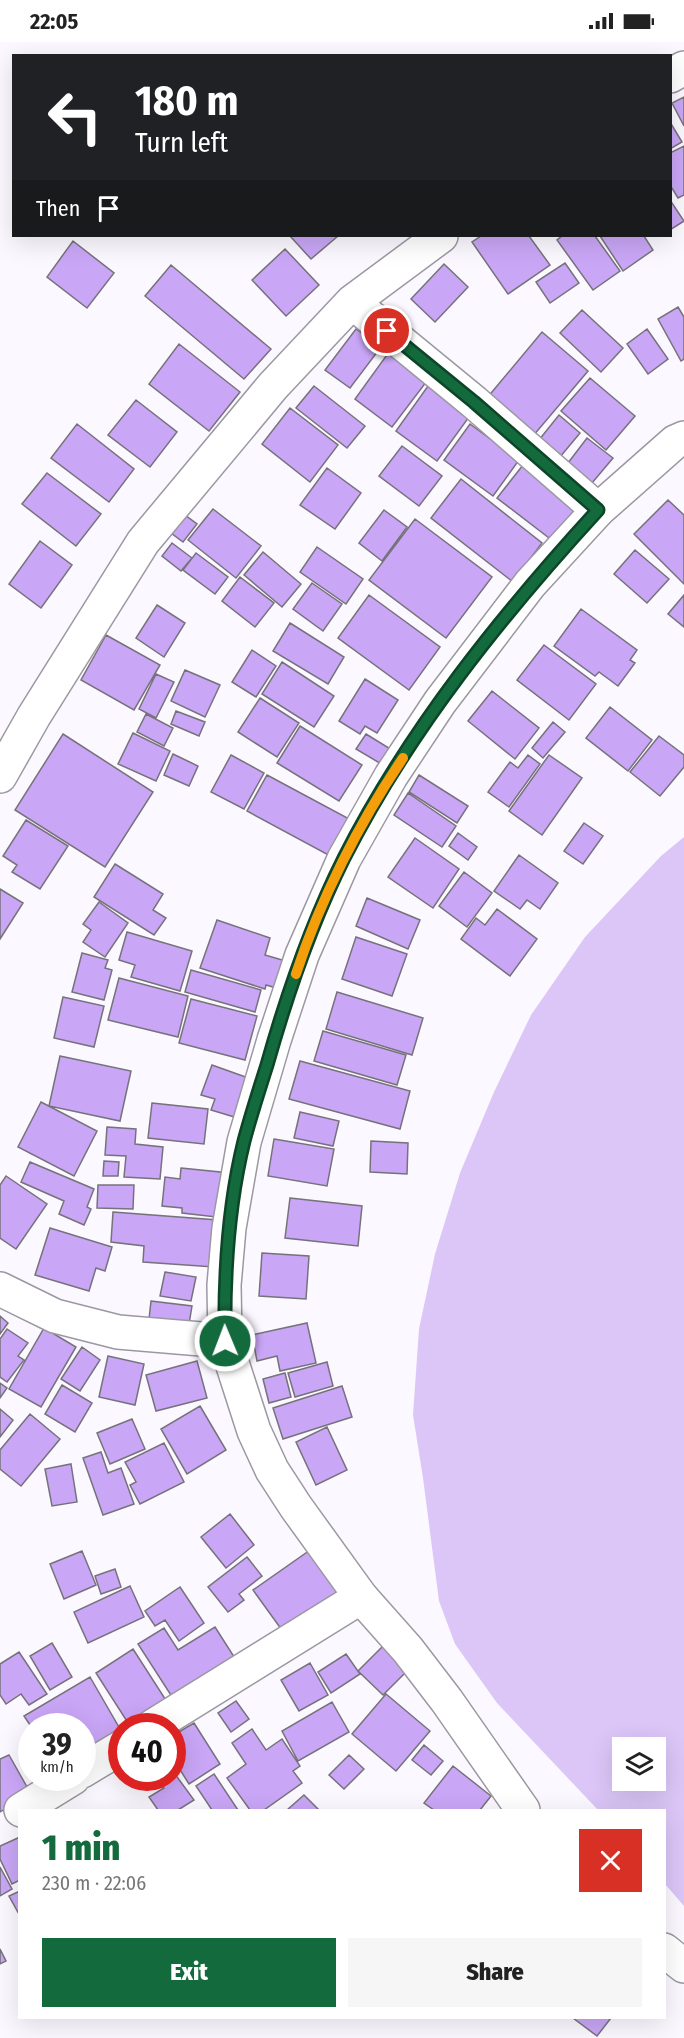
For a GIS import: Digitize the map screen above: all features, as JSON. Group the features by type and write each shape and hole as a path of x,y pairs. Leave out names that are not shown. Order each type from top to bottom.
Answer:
{"street":[{"path":"0,776 34,716 143,542 273,386 352,302 440,237"},
{"path":"352,302 474,402 598,510"},
{"path":"522,1809 447,1701 408,1650 361,1597 272,1470 254,1431 225,1341 224,1286 229,1228 244,1142 302,955 344,859 391,776 440,702 531,584 598,510 675,442 684,438"},
{"path":"0,1288 55,1316 118,1332 225,1341"},
{"path":"174,1713 361,1597"},
{"path":"23,1809 52,1791"},
{"path":"0,1824 18,1812"},
{"path":"666,1952 684,1966"}],"shaded area":[{"path":"684,837 684,1906 666,1885 666,1809 597,1809 497,1703 455,1644 439,1601 413,1415 419,1329 435,1254 460,1173 494,1092 531,1015 585,937 661,856"}],"building":[{"path":"684,97 684,126 672,103"},
{"path":"672,125 682,142 672,148"},
{"path":"684,146 684,195 678,198 672,188 672,152"},
{"path":"672,203 684,221 672,229"},
{"path":"291,237 337,237 311,259"},
{"path":"480,237 530,237 550,265 508,294 472,242"},
{"path":"561,237 596,237 620,271 593,290 557,240"},
{"path":"601,237 645,237 653,250 623,271"},
{"path":"73,241 114,273 87,308 47,277"},
{"path":"285,249 319,285 286,316 252,280"},
{"path":"565,263 579,283 550,303 536,282"},
{"path":"444,264 468,287 435,322 411,299"},
{"path":"171,265 271,349 244,379 145,296"},
{"path":"678,307 684,317 684,359 681,361 658,319"},
{"path":"582,310 623,348 601,372 560,333"},
{"path":"356,329 381,347 350,388 325,370"},
{"path":"647,329 668,359 648,374 627,344"},
{"path":"542,332 588,371 533,436 487,398"},
{"path":"179,344 240,392 209,431 149,384"},
{"path":"389,352 427,381 392,427 355,399"},
{"path":"590,378 635,416 606,450 561,411"},
{"path":"314,386 365,426 347,448 296,408"},
{"path":"428,386 469,417 437,461 396,431"},
{"path":"136,400 177,432 150,467 108,435"},
{"path":"290,408 338,445 310,482 262,444"},
{"path":"559,415 580,433 560,457 539,440"},
{"path":"77,424 134,469 109,502 51,458"},
{"path":"470,424 519,460 493,496 444,460"},
{"path":"587,438 613,458 592,483 568,463"},
{"path":"402,446 442,476 419,506 379,476"},
{"path":"527,460 583,504 553,541 497,498"},
{"path":"327,468 361,493 335,529 300,505"},
{"path":"47,473 101,514 76,546 22,504"},
{"path":"461,479 542,543 513,582 431,518"},
{"path":"668,500 684,515 684,584 634,534"},
{"path":"213,509 261,546 236,578 188,540"},
{"path":"384,510 407,527 382,561 359,543"},
{"path":"181,512 197,524 183,542 167,530"},
{"path":"415,519 492,577 446,638 369,580"},
{"path":"40,541 72,565 41,608 9,584"},
{"path":"172,543 192,558 181,571 162,556"},
{"path":"317,547 363,579 346,604 300,572"},
{"path":"635,550 669,579 647,603 614,574"},
{"path":"263,552 301,584 282,607 244,575"},
{"path":"196,553 228,577 215,594 183,570"},
{"path":"240,577 274,603 255,627 222,601"},
{"path":"312,583 342,604 323,631 293,609"},
{"path":"369,595 440,647 409,690 338,638"},
{"path":"684,595 684,627 668,614"},
{"path":"157,605 185,623 164,657 136,638"},
{"path":"581,609 637,650 630,660 635,663 618,686 599,672 595,676 554,646"},
{"path":"290,623 344,657 328,684 273,651"},
{"path":"106,635 160,665 134,710 81,680"},
{"path":"544,645 596,684 569,720 517,680"},
{"path":"252,650 276,666 256,697 232,682"},
{"path":"282,662 334,696 314,727 262,694"},
{"path":"185,670 220,685 205,717 171,701"},
{"path":"156,674 174,682 156,718 139,709"},
{"path":"365,679 398,700 377,733 365,726 360,734 339,721"},
{"path":"492,691 539,728 515,759 468,721"},
{"path":"260,698 299,723 277,757 238,732"},
{"path":"610,707 652,740 628,771 586,738"},
{"path":"176,711 205,722 199,736 171,724"},
{"path":"146,714 173,728 164,746 137,732"},
{"path":"553,722 565,732 543,758 532,748"},
{"path":"300,726 362,765 339,801 277,763"},
{"path":"133,733 170,751 156,781 118,764"},
{"path":"63,734 153,792 105,867 15,810"},
{"path":"366,734 392,750 383,765 356,749"},
{"path":"659,736 684,755 684,767 660,796 630,772"},
{"path":"173,754 198,766 189,786 164,775"},
{"path":"231,755 264,773 244,809 211,792"},
{"path":"528,755 540,764 509,807 488,792 510,762 518,768"},
{"path":"549,755 582,778 542,835 509,811"},
{"path":"267,775 353,821 334,858 247,811"},
{"path":"419,775 468,806 457,823 409,792"},
{"path":"408,793 456,826 442,847 394,815"},
{"path":"26,820 68,846 40,889 12,872 17,865 3,856"},
{"path":"584,823 603,836 583,864 564,851"},
{"path":"458,833 477,847 468,860 449,846"},
{"path":"415,838 459,869 433,908 388,877"},
{"path":"519,855 558,883 540,909 527,900 520,909 494,891"},
{"path":"115,864 163,894 153,910 166,918 154,935 94,897"},
{"path":"464,872 492,893 467,927 439,906"},
{"path":"0,889 23,903 0,939"},
{"path":"367,898 420,920 408,949 356,926"},
{"path":"99,902 128,923 105,957 83,942 91,930 83,924"},
{"path":"497,909 537,939 510,976 461,939 476,918 485,925"},
{"path":"217,920 270,938 265,955 289,962 280,989 266,985 265,989 200,968"},
{"path":"127,932 192,951 180,991 131,977 135,965 119,960"},
{"path":"356,937 407,954 392,996 342,979"},
{"path":"82,953 108,960 105,968 112,970 104,1000 72,992"},
{"path":"191,970 261,990 255,1012 185,992"},
{"path":"119,978 188,996 178,1037 108,1020"},
{"path":"337,992 423,1018 412,1055 326,1029"},
{"path":"63,997 104,1006 94,1047 54,1038"},
{"path":"191,999 257,1016 245,1060 179,1043"},
{"path":"323,1031 406,1055 397,1085 314,1061"},
{"path":"60,1056 131,1071 120,1121 49,1106"},
{"path":"300,1061 410,1091 400,1129 289,1099"},
{"path":"212,1065 254,1080 241,1119 211,1110 215,1099 201,1095"},
{"path":"41,1102 97,1131 74,1176 18,1147"},
{"path":"152,1103 208,1109 204,1144 148,1138"},
{"path":"300,1112 339,1121 333,1146 294,1138"},
{"path":"107,1127 136,1129 135,1144 163,1147 160,1179 124,1177 126,1156 105,1155"},
{"path":"274,1139 334,1149 327,1186 268,1176"},
{"path":"371,1141 408,1143 407,1174 370,1172"},
{"path":"104,1161 119,1162 118,1176 103,1176"},
{"path":"30,1162 94,1189 87,1207 91,1209 84,1225 59,1214 64,1201 21,1182"},
{"path":"181,1168 230,1173 225,1218 182,1213 182,1208 162,1206 165,1177 180,1179"},
{"path":"6,1176 47,1204 16,1249 0,1238 0,1185"},
{"path":"98,1185 134,1185 133,1209 97,1208"},
{"path":"290,1198 362,1206 358,1246 285,1238"},
{"path":"113,1212 218,1220 214,1267 143,1262 144,1246 111,1242"},
{"path":"50,1228 112,1247 105,1271 96,1268 89,1291 35,1275"},
{"path":"262,1253 309,1256 306,1299 259,1296"},
{"path":"165,1272 196,1277 191,1301 160,1296"},
{"path":"151,1301 192,1306 189,1324 149,1319"},
{"path":"0,1316 8,1323 0,1334"},
{"path":"307,1323 316,1363 280,1371 277,1356 257,1361 252,1335"},
{"path":"44,1328 76,1347 41,1407 9,1389"},
{"path":"7,1329 28,1343 18,1356 24,1360 7,1382 0,1377 0,1339"},
{"path":"82,1347 100,1360 80,1391 61,1379"},
{"path":"108,1356 144,1364 135,1405 99,1397"},
{"path":"197,1361 207,1398 156,1411 146,1375"},
{"path":"327,1362 333,1386 295,1397 288,1373"},
{"path":"285,1373 291,1397 269,1403 263,1379"},
{"path":"0,1383 7,1388 0,1398"},
{"path":"62,1385 92,1403 75,1432 45,1414"},
{"path":"342,1386 352,1417 283,1439 273,1408"},
{"path":"200,1406 226,1450 187,1474 161,1429"},
{"path":"0,1409 13,1420 0,1437"},
{"path":"30,1414 60,1439 21,1486 0,1469 0,1450"},
{"path":"132,1419 145,1449 110,1464 97,1433"},
{"path":"327,1427 347,1470 316,1485 296,1442"},
{"path":"164,1443 184,1482 140,1504 130,1485 136,1482 125,1462"},
{"path":"101,1452 108,1473 121,1468 134,1504 103,1515 83,1458"},
{"path":"71,1464 77,1502 52,1506 45,1469"},
{"path":"230,1514 254,1545 226,1568 201,1537"},
{"path":"313,1548 343,1591 284,1633 253,1590"},
{"path":"82,1551 96,1585 64,1599 50,1564"},
{"path":"247,1557 262,1576 239,1594 244,1600 228,1612 208,1587"},
{"path":"115,1569 121,1587 101,1594 95,1576"},
{"path":"130,1586 144,1617 88,1643 74,1612"},
{"path":"180,1587 204,1623 179,1641 165,1620 155,1626 145,1611"},
{"path":"215,1627 238,1663 176,1703 138,1644 164,1628 178,1650"},
{"path":"52,1643 72,1677 50,1690 30,1656"},
{"path":"384,1645 408,1670 383,1695 358,1671"},
{"path":"133,1649 169,1705 156,1713 122,1713 96,1673"},
{"path":"19,1652 47,1694 29,1705 21,1694 6,1704 0,1695 0,1664"},
{"path":"346,1654 360,1674 331,1693 318,1672"},
{"path":"310,1663 328,1695 299,1711 281,1680"},
{"path":"90,1677 111,1713 108,1713 108,1736 96,1743 96,1713 29,1713"},
{"path":"386,1694 430,1731 396,1771 352,1734"},
{"path":"236,1701 249,1719 231,1732 218,1713"},
{"path":"332,1702 349,1732 298,1761 282,1731"},
{"path":"194,1723 220,1764 189,1784 186,1779 186,1728"},
{"path":"252,1729 266,1750 282,1739 300,1766 293,1771 302,1783 265,1809 249,1809 227,1778 246,1764 232,1743"},
{"path":"424,1745 443,1761 431,1775 412,1760"},
{"path":"9,1755 18,1771 18,1791 29,1791 31,1794 0,1812 0,1759"},
{"path":"349,1755 364,1769 344,1789 329,1775"},
{"path":"453,1766 491,1796 481,1809 433,1809 424,1803"},
{"path":"214,1774 237,1809 211,1809 196,1786"},
{"path":"186,1789 194,1800 180,1809 157,1809 149,1797 159,1791 186,1791"},
{"path":"304,1795 318,1809 288,1809"},
{"path":"18,1838 18,1881 12,1884 0,1859 0,1846"},
{"path":"0,1867 12,1889 0,1896"},
{"path":"18,1892 18,1912 9,1896"},
{"path":"0,1949 6,1961 0,1964"},
{"path":"574,2019 610,2019 597,2036"}],"slow traffic":[{"path":"296,974 344,859 403,758"}],"route":[{"path":"225,1341 224,1286 229,1228 244,1142 302,955 344,859 391,776 440,702 531,584 598,510 474,402 387,331"}]}
